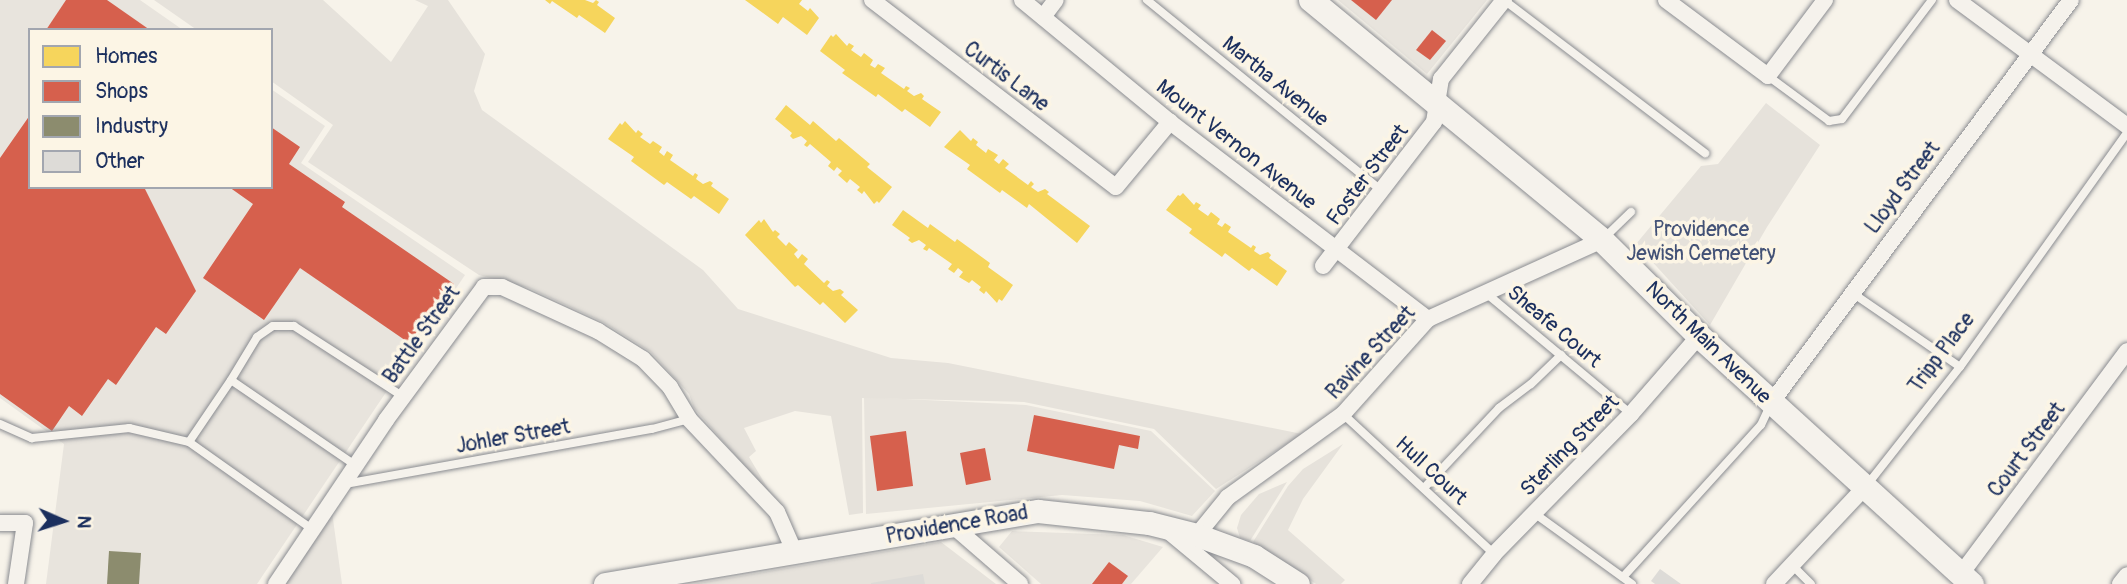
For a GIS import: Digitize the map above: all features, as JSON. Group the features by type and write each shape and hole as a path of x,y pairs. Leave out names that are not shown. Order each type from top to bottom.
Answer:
{"main road":[{"name":"North Main Avenue","path":"1311,0 1602,240 1771,403 1967,579"},
{"name":"Providence Road","path":"605,584 1038,511 1162,527 1197,535 1254,556 1298,584"}],"street":[{"name":"Curtis Lane","path":"872,0 1116,187 1170,122"},
{"name":"Mount Vernon Avenue","path":"1022,0 1170,122 1428,319"},
{"path":"1043,17 1056,0"},
{"name":"Foster Street","path":"1323,266 1434,122 1441,79 1504,0"},
{"path":"1666,0 1768,76 1825,0"},
{"path":"1957,0 2127,126"},
{"name":"Lloyd Street","path":"1771,403 1851,292 2071,0"},
{"name":"Ravine Street","path":"1197,535 1228,497 1343,414 1428,319 1602,240"},
{"name":"Battle Street","path":"276,584 402,396 484,287 502,287 598,331 643,359 670,387 689,419"},
{"name":"Sterling Street","path":"1470,584 1494,554 1631,414 1699,336"},
{"name":"Court Street","path":"1967,579 2127,351"},
{"path":"689,419 777,512 795,552"},
{"name":"Tripp Place","path":"1774,584 1865,487"},
{"path":"0,523 25,523 16,584"},
{"path":"952,525 1020,584"},
{"path":"1162,527 1232,584"},
{"path":"2120,584 2127,575"}],"lane":[{"name":"Martha Avenue","path":"1147,0 1382,191"},
{"path":"1504,0 1705,153"},
{"path":"1768,76 1829,121 1842,119 1932,0"},
{"name":"Tripp Place","path":"1865,487 1959,367 2127,133"},
{"path":"1602,240 1632,212"},
{"path":"1851,292 1959,367"},
{"name":"Sheafe Court","path":"1487,293 1631,414"},
{"path":"189,442 257,337 273,326 294,326 402,396"},
{"path":"1424,488 1499,408 1531,384 1561,355"},
{"path":"231,380 355,465"},
{"path":"1623,578 1761,425 1771,403"},
{"name":"Hull Court","path":"1343,414 1494,554"},
{"name":"Johler Street","path":"342,485 652,429 689,419"},
{"path":"0,424 32,438 128,428 189,442 312,529"},
{"path":"1534,513 1632,584"},
{"path":"1791,564 1811,584"}],"shaded area":[{"path":"0,0 140,0 180,28 28,28 28,189 273,189 273,90 325,126 301,163 465,275 257,584 46,584 64,444 0,398"},
{"path":"1338,0 1487,0 1427,74"},
{"path":"864,397 1026,405 1151,431 1215,491 1192,516 1140,501 1062,495 866,514"},
{"path":"332,512 342,584 282,584"},
{"path":"1012,531 1123,535 1163,547 1131,584 1041,584 999,547"}],"green space":[{"path":"154,0 323,0 391,62 428,6 415,0 448,0 485,54 474,91 482,110 703,270 738,309 891,358 948,363 1302,434 1216,489 1154,429 1024,402 862,398 863,513 849,515 831,416 795,411 744,428 756,451 749,457 776,502 694,408 689,394 651,352 603,322 529,288 479,275 308,162 333,125 273,82 273,28 194,28"},
{"name":"Providence Jewish Cemetery","path":"1766,103 1820,145 1767,227 1710,325 1636,244 1701,166 1718,164"},
{"path":"1343,444 1303,499 1288,530 1345,580 1341,584 1316,584 1253,542 1288,486 1303,469"},
{"path":"1287,482 1250,541 1240,538 1237,528 1241,515 1259,494"},
{"path":"941,542 996,584 693,584"}],"building: Homes":[{"path":"545,0 585,0 593,3 596,0 599,2 597,5 615,18 605,33 579,15 577,18 552,1 550,4"},
{"path":"745,0 802,0 799,4 808,11 810,8 819,18 807,35 783,17 778,24"},
{"path":"836,34 847,46 849,43 854,46 851,50 861,57 864,53 873,60 870,65 875,68 878,64 885,68 881,73 904,89 906,86 910,88 907,91 914,96 921,93 924,96 922,99 941,112 930,127 905,109 902,112 878,94 876,97 842,73 845,70 820,51 831,35 833,37"},
{"path":"786,105 810,125 813,121 836,141 839,138 870,164 867,167 892,187 879,203 877,201 874,204 864,191 862,194 857,190 860,187 850,179 847,183 838,175 842,171 837,167 834,171 828,166 831,162 810,144 807,147 804,145 807,141 801,136 793,139 790,136 792,133 775,119"},
{"path":"625,121 636,133 638,130 643,134 640,137 650,144 653,141 662,147 659,152 664,156 667,151 673,155 670,160 693,176 695,173 698,175 696,179 703,184 710,181 713,183 711,186 729,199 719,214 694,196 691,199 667,182 664,185 631,161 634,157 608,139 620,123 622,125"},
{"path":"960,130 971,141 973,138 978,142 976,145 986,153 988,149 998,155 994,160 999,164 1003,159 1009,164 1005,168 1028,185 1031,181 1034,184 1031,187 1038,192 1045,189 1049,192 1047,194 1090,226 1077,243 1029,204 1027,208 1002,190 1000,193 967,169 970,165 944,147"},
{"path":"1183,193 1194,205 1196,202 1201,205 1198,209 1208,216 1211,212 1220,219 1217,224 1222,227 1225,223 1231,227 1228,232 1251,248 1253,245 1256,247 1254,251 1260,255 1268,252 1271,255 1269,258 1287,271 1277,286 1252,268 1249,271 1225,253 1222,257 1189,233 1192,229 1166,210 1178,195"},
{"path":"903,210 928,228 930,224 955,242 957,239 990,263 988,267 1013,285 1002,301 999,299 997,303 986,291 984,294 979,290 981,287 972,280 969,283 959,277 963,272 958,268 954,273 948,269 952,264 929,248 927,251 923,249 926,245 919,240 912,243 908,240 910,238 892,225"},
{"path":"764,219 773,232 775,230 780,234 777,237 786,246 789,242 798,250 794,254 798,259 802,254 808,259 804,264 824,283 827,280 830,282 827,286 833,291 840,289 844,292 841,295 858,310 845,323 823,302 820,305 798,285 795,287 745,235 759,220 761,223"}],"building: Shops":[{"path":"66,0 107,0 147,28 47,28"},
{"path":"1351,0 1392,0 1376,20"},
{"path":"1432,30 1446,41 1430,60 1416,50"},
{"path":"28,118 28,189 145,189 196,291 166,334 156,327 116,385 108,379 82,416 69,406 52,431 0,394 0,158"},
{"path":"273,128 300,147 289,164 345,202 342,207 454,284 412,345 300,268 264,320 203,278 253,204 232,189 273,189"},
{"path":"1034,415 1140,436 1138,449 1119,445 1114,469 1027,451"},
{"path":"906,431 913,486 877,491 870,436"},
{"path":"985,448 991,480 966,485 960,453"},
{"path":"1109,562 1128,576 1122,584 1092,584"}],"building: Industry":[{"path":"109,551 141,553 139,584 107,584"}],"building: Other":[{"path":"1660,569 1681,584 1655,584 1651,581"},
{"path":"923,574 925,584 871,584 871,583"}]}
